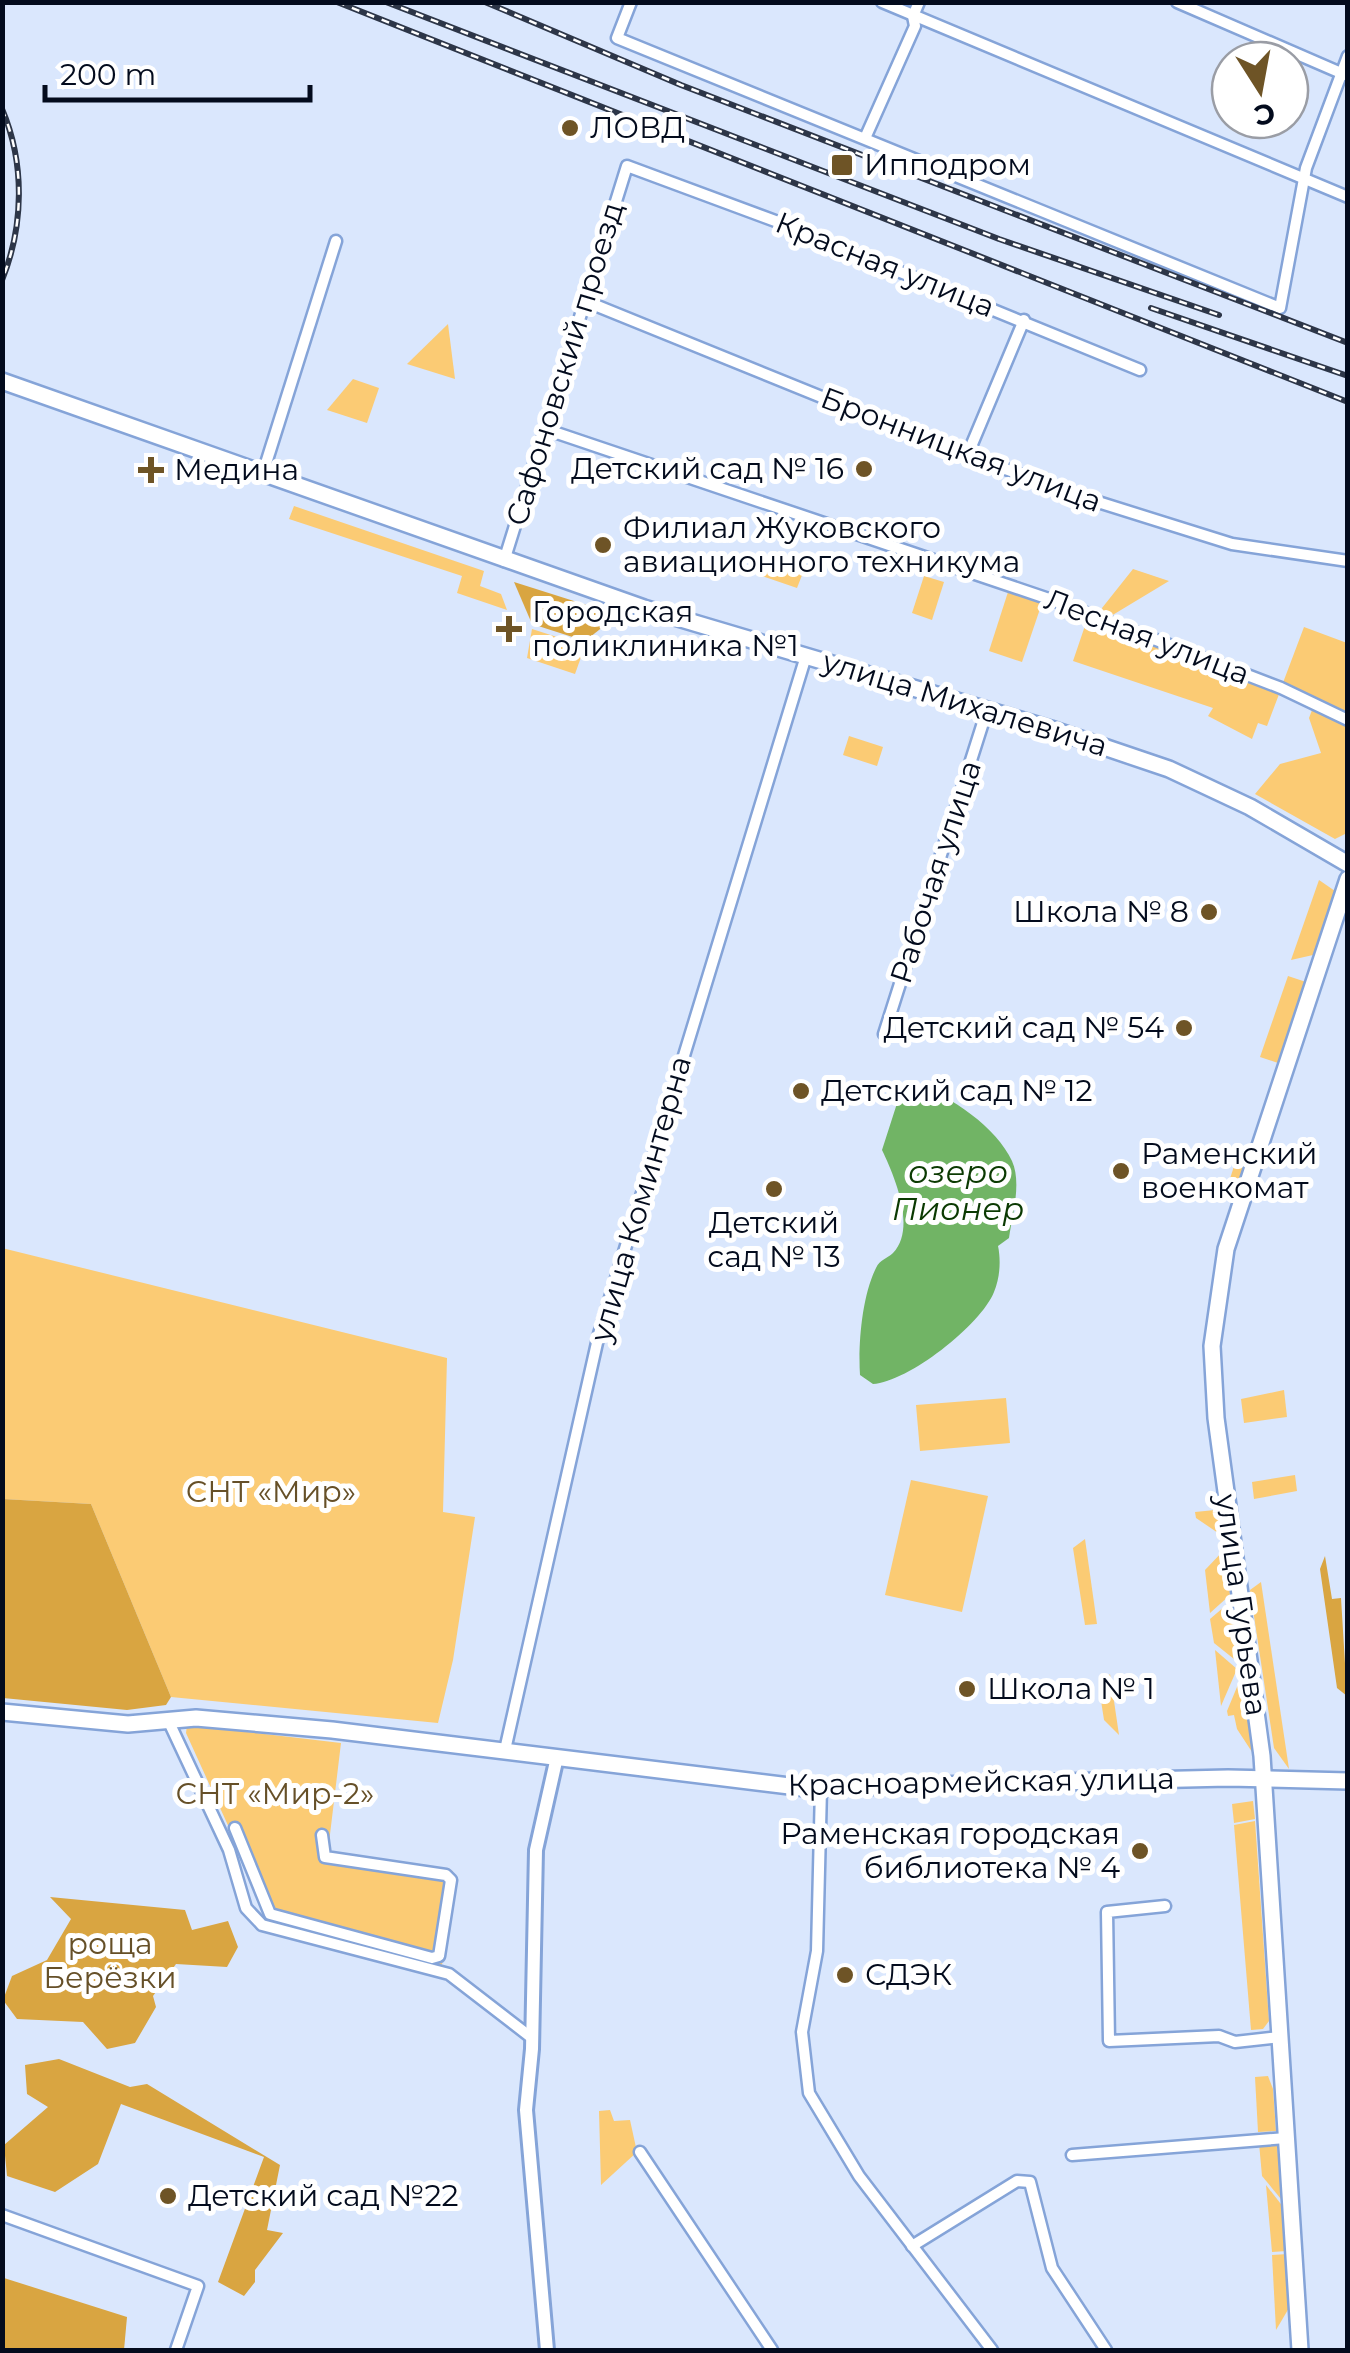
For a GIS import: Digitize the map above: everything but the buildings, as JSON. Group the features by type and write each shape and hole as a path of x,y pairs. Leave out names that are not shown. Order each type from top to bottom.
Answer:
{"main road":[{"name":"улица Михалевича","path":"2,381 504,562 1182,774 1250,806 1348,864"},
{"name":"улица Гурьева","path":"1300,2350 1264,1779 1212,1363 1215,1303 1231,1232 1348,879"},
{"name":"Красноармейская улица","path":"2,1712 128,1724 168,1720 332,1730 821,1788 1264,1779 1348,1782"}],"street":[{"path":"631,2 617,38 866,136 1280,308 1307,181 1306,168 1348,56"},
{"path":"882,2 1348,197"},
{"path":"866,136 915,26 913,16 919,2"},
{"path":"1176,2 1344,75"},
{"name":"Сафоновский проезд","path":"504,562 627,166"},
{"name":"Красная улица","path":"627,166 1024,320 1140,370"},
{"path":"262,476 336,241"},
{"name":"Бронницкая улица","path":"585,301 967,456 1232,544 1348,561"},
{"path":"967,456 1024,320"},
{"name":"Лесная улица","path":"545,429 1056,601 1281,688 1348,720"},
{"name":"улица Коминтерна","path":"506,1750 600,1334 806,656"},
{"name":"Рабочая улица","path":"884,1034 987,710"},
{"path":"168,1720 229,1850 246,1908 262,1925 450,1974 532,2038"},
{"path":"546,2350 526,2110 532,2038 536,1850 557,1757"},
{"path":"821,1788 817,1951 802,2032 809,2093 837,2142 992,2350"},
{"path":"235,1828 270,1914 432,1958 439,1956 452,1880 446,1875 325,1857 322,1835"},
{"path":"1165,1906 1107,1912 1109,2041 1224,2036 1236,2042 1280,2037"},
{"path":"1072,2155 1286,2138"},
{"path":"640,2152 711,2252 772,2350"},
{"path":"912,2246 1017,2181 1030,2182 1052,2268 1106,2350"},
{"path":"2,2215 198,2286 176,2350"}],"green space":[{"path":"448,324 455,379 407,364"},
{"path":"353,379 379,388 367,423 327,410"},
{"path":"294,506 484,571 480,586 501,594 507,610 457,593 462,576 289,519"},
{"path":"756,554 804,570 797,588 750,572"},
{"path":"1133,569 1169,581 1106,619 1281,688 1304,627 1347,643 1347,833 1335,839 1255,794 1280,764 1321,753 1309,718 1314,705 1281,689 1267,726 1258,723 1252,739 1208,716 1213,708 1073,661 1089,614 1104,619 1102,608"},
{"path":"924,576 944,582 932,620 912,613"},
{"path":"514,582 618,615 585,641 532,624"},
{"path":"1008,592 1042,603 1022,662 989,651"},
{"path":"532,629 585,646 575,674 527,658"},
{"path":"849,736 883,747 877,766 843,755"},
{"path":"1319,880 1335,891 1313,955 1291,960"},
{"path":"1288,976 1306,982 1278,1063 1260,1057"},
{"path":"1239,1151 1247,1158 1235,1202 1224,1197"},
{"name":"СНТ «Мир»","path":"2,1248 447,1358 443,1512 475,1517 453,1660 438,1723 171,1697 91,1504 3,1499"},
{"path":"1284,1390 1287,1417 1244,1423 1241,1399"},
{"path":"1006,1398 1010,1443 920,1451 916,1405"},
{"path":"1295,1475 1297,1491 1254,1499 1252,1482"},
{"path":"911,1480 988,1496 962,1612 885,1595"},
{"path":"3,1499 91,1504 171,1697 166,1705 127,1710 3,1698"},
{"path":"1195,1512 1220,1513 1224,1537 1196,1518"},
{"path":"1085,1539 1097,1624 1085,1625 1073,1548"},
{"path":"1225,1549 1230,1595 1210,1613 1205,1570"},
{"path":"1325,1556 1332,1599 1341,1598 1347,1696 1337,1688 1320,1569"},
{"path":"1261,1582 1289,1769 1274,1748 1250,1590"},
{"path":"1231,1601 1239,1663 1214,1643 1210,1619"},
{"path":"1215,1650 1237,1669 1221,1706"},
{"path":"1110,1674 1119,1735 1104,1720 1099,1688"},
{"path":"1242,1675 1254,1755 1237,1729 1234,1715 1228,1716 1227,1711"},
{"name":"СНТ «Мир-2»","path":"187,1725 341,1743 328,1851 453,1871 442,1965 271,1920 186,1733"},
{"path":"1253,1801 1255,1819 1234,1823 1232,1804"},
{"path":"1255,1821 1269,2021 1263,2029 1251,2030 1234,1825"},
{"name":"роща Берёзки","path":"50,1897 185,1910 192,1930 228,1921 238,1947 227,1967 176,1964 153,1996 156,2007 135,2043 107,2049 83,2022 17,2019 3,2000 12,1976 47,1960 71,1919"},
{"name":"роща Берёзки","path":"59,2059 130,2087 147,2084 280,2165 267,2230 283,2233 255,2270 255,2282 244,2296 218,2282 264,2157 121,2104 98,2164 55,2192 7,2176 4,2145 48,2107 27,2094 25,2065"},
{"path":"1268,2076 1273,2089 1276,2131 1258,2132 1255,2077"},
{"path":"610,2110 614,2121 630,2120 637,2152 601,2185 599,2111"},
{"path":"1259,2143 1277,2143 1281,2199 1262,2176"},
{"path":"1266,2185 1284,2208 1287,2251 1272,2252"},
{"path":"1288,2254 1289,2308 1276,2330 1272,2255"},
{"path":"4,2278 127,2317 124,2350 3,2350"}],"water":[{"name":"озеро Пионер","path":"917,1085 944,1096 971,1114 1005,1149 1015,1170 1014,1210 1009,1238 998,1246 998,1281 975,1320 923,1363 888,1381 873,1384 860,1375 864,1306 876,1268 893,1253 903,1230 901,1202 882,1150 901,1091"}],"railway":[{"path":"337,2 1348,402"},
{"path":"386,2 999,239 1219,315"},
{"path":"485,2 681,85 1348,343"},
{"path":"2,109 15,151 19,195 15,238 2,280"},
{"path":"1151,308 1348,376"}],"place":[{"name":"ЛОВД","path":"570,128"},
{"name":"Ипподром","path":"842,165"},
{"name":"Детский сад № 16","path":"864,469"},
{"name":"Медина","path":"151,470"},
{"name":"Филиал Жуковского авиационного техникума","path":"603,545"},
{"name":"Городская поликлиника №1","path":"509,629"},
{"name":"Школа № 8","path":"1209,912"},
{"name":"Детский сад № 54","path":"1184,1028"},
{"name":"Детский сад № 12","path":"801,1091"},
{"name":"Раменский военкомат","path":"1121,1171"},
{"name":"Детский сад № 13","path":"774,1189"},
{"name":"Школа № 1","path":"967,1689"},
{"name":"Раменская городская библиотека № 4","path":"1140,1851"},
{"name":"СДЭК","path":"845,1975"},
{"name":"Детский сад №22","path":"168,2196"}]}
